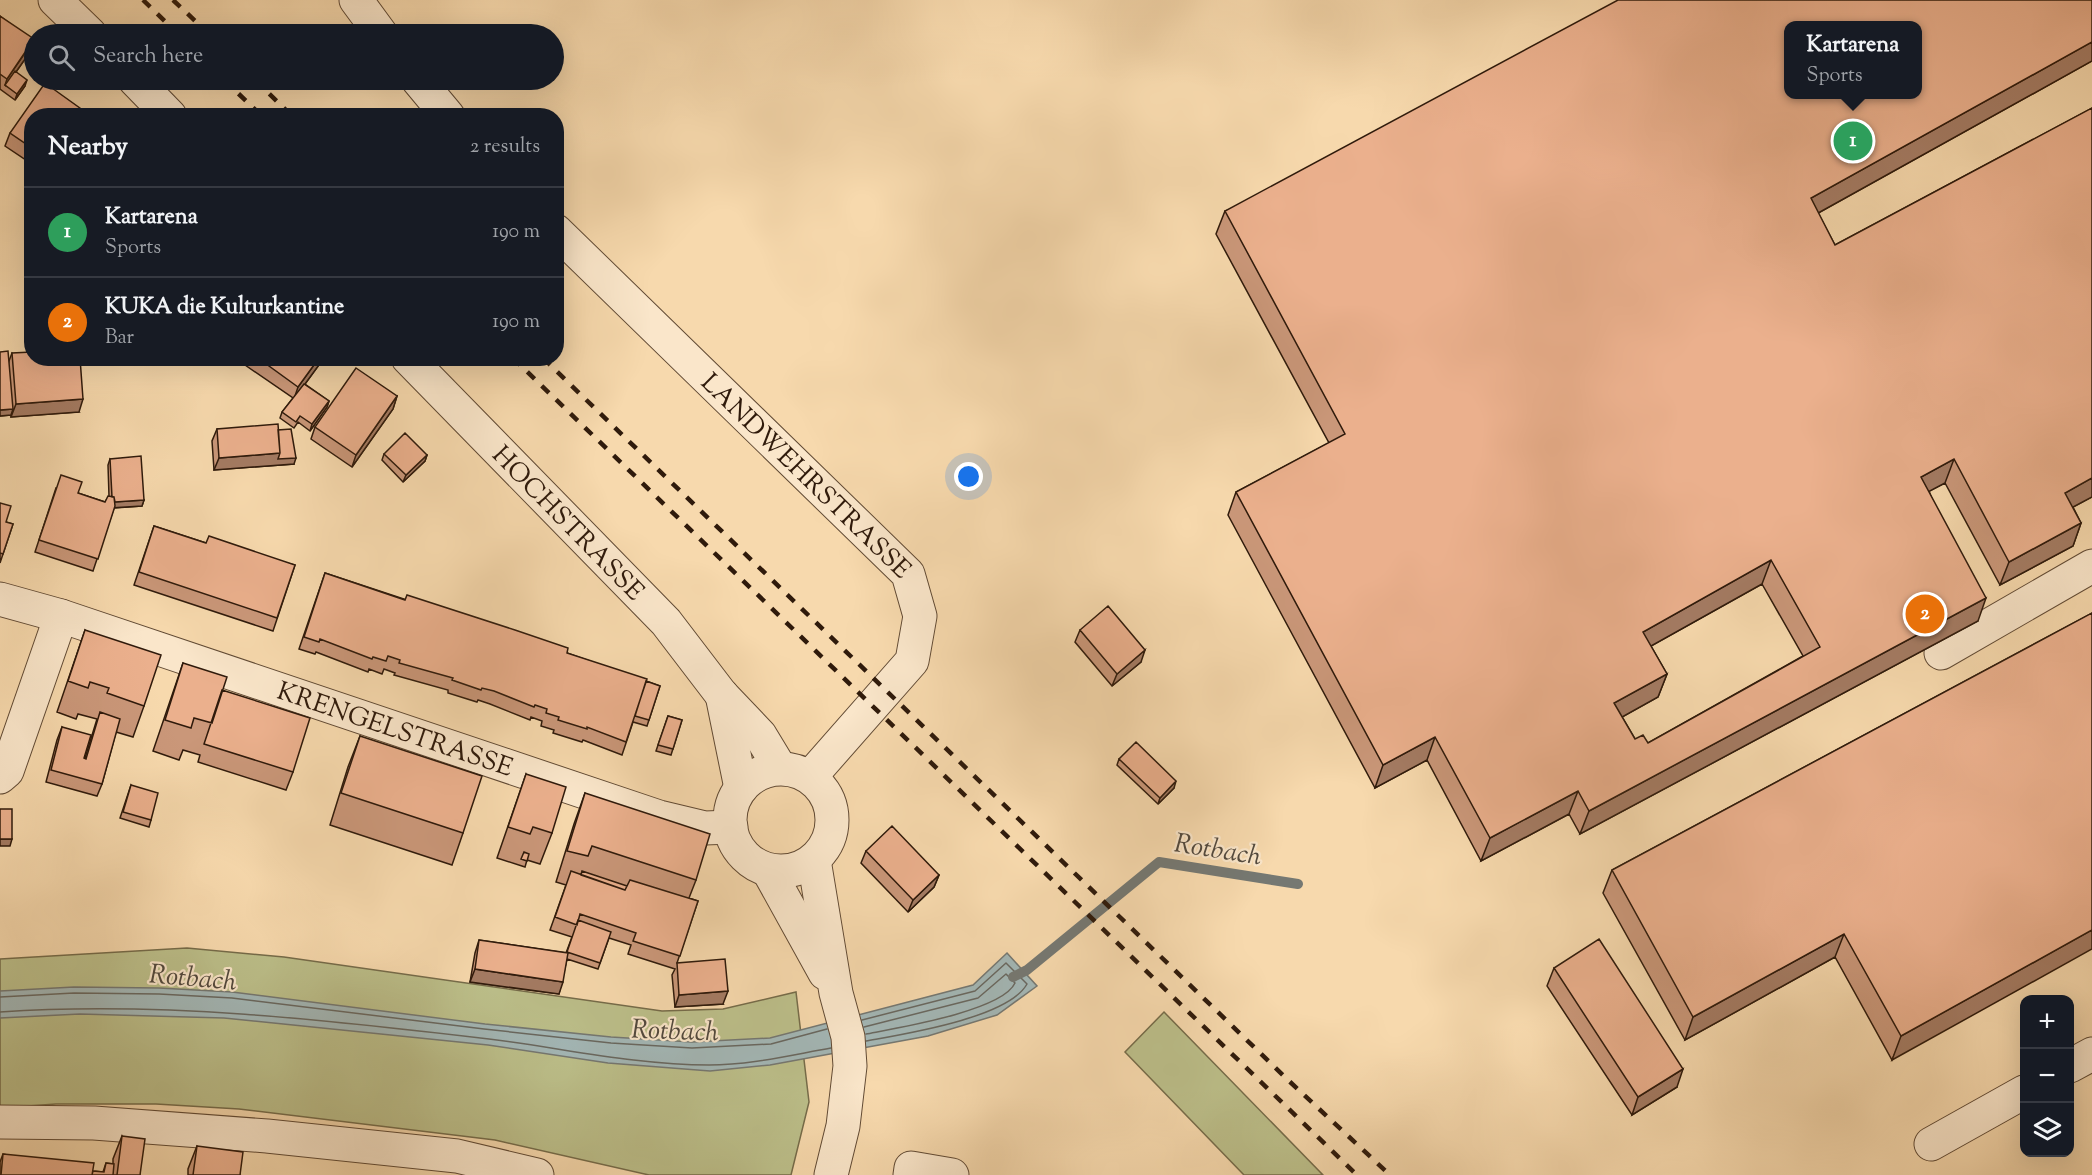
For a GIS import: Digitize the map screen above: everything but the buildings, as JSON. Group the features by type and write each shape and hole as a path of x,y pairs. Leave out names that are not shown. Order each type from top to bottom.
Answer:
{"street":[{"path":"55,0 80,24"},
{"path":"356,0 374,24"},
{"path":"145,90 162,108"},
{"path":"426,90 441,108"},
{"name":"LANDWEHRSTRASSE","path":"564,239 908,574 920,616 912,661 795,773"},
{"name":"HOCHSTRASSE","path":"416,366 666,622 722,694 795,773"},
{"path":"1941,653 2092,566"},
{"name":"KRENGELSTRASSE","path":"0,599 61,616 659,817 705,828 731,827"},
{"path":"0,777 7,771 61,616"},
{"name":"HOCHSTRASSE","path":"722,694 741,788"},
{"path":"768,870 784,871 800,868 814,860 825,848 831,833 833,817 830,801 821,788 795,773 765,771 741,788 730,813 731,827 735,841 743,854 768,870 836,993"},
{"path":"814,860 836,993 848,1037 850,1066 843,1126 831,1175"},
{"path":"2074,1064 2092,1054"},
{"path":"1931,1144 2020,1095"},
{"path":"0,1122 94,1124 267,1136 457,1156 537,1175"},
{"path":"910,1175 911,1168 952,1175"}],"green space":[{"path":"187,948 284,957 662,1011 723,1009 796,992 809,1102 791,1175 649,1175 495,1140 239,1109 156,1104 56,1104 0,1108 0,959"},
{"path":"1164,1012 1323,1175 1244,1175 1125,1052"}],"water":[{"path":"1007,953 1037,986 997,1015 928,1036 770,1065 710,1071 608,1063 488,1045 224,1018 80,1014 0,1018 0,991 74,987 159,988 232,992 485,1024 611,1037 692,1042 770,1038 973,985"}],"waterway":[{"name":"Rotbach","path":"1013,977 1027,970 1159,862 1298,884"}],"railway":[{"path":"143,0 168,24"},
{"path":"173,0 198,24"},
{"path":"235,90 254,108"},
{"path":"265,90 284,108"},
{"path":"521,366 1357,1175"},
{"path":"551,366 1288,1080 1390,1175"}],"place":[{"name":"Kartarena","path":"1853,141"},
{"name":"KUKA die Kulturkantine","path":"1925,614"}]}
